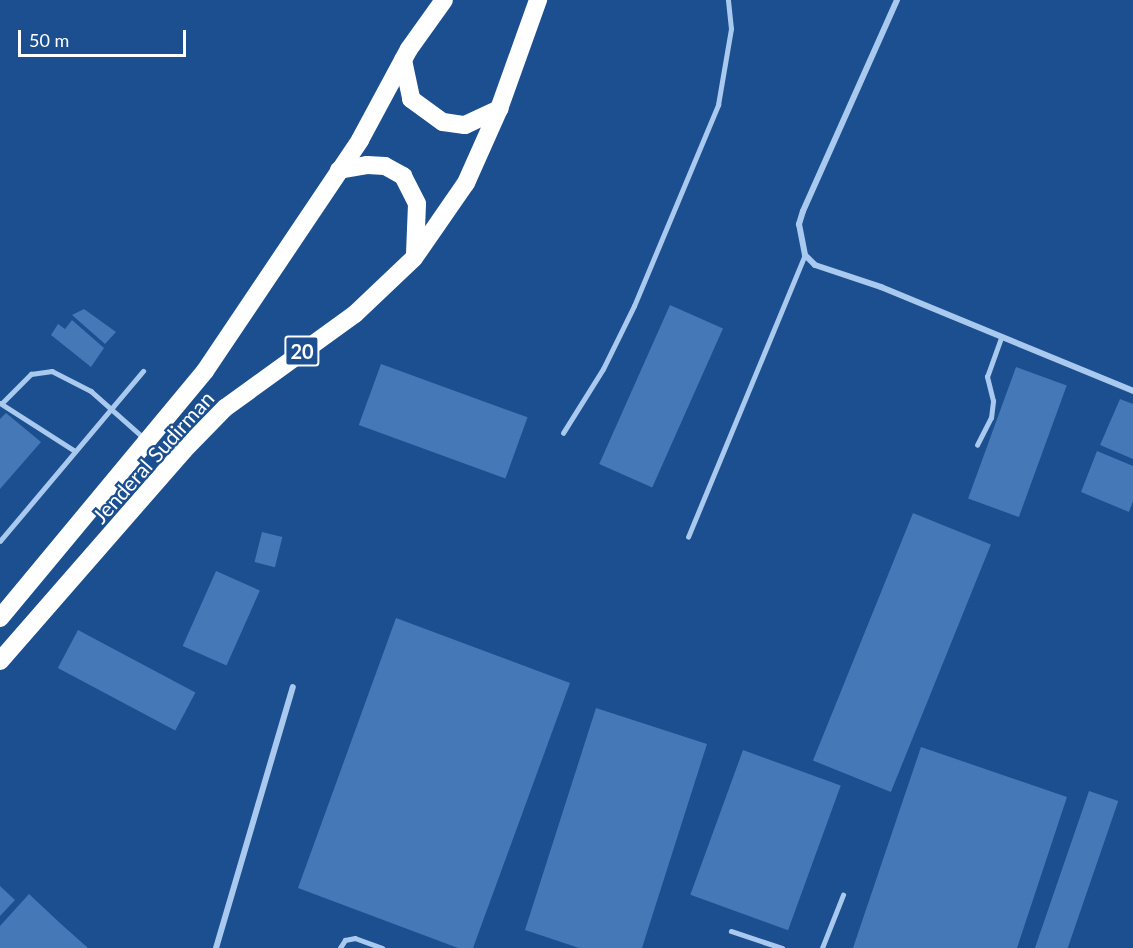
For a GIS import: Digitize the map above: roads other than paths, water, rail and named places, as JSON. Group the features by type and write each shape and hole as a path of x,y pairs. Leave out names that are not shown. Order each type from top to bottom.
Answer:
{"highway":[{"name":"Jenderal Sudirman","path":"0,661 183,450 225,408 355,314 414,258 466,183 499,109 538,0"},
{"name":"Jenderal Sudirman","path":"0,618 205,371 339,170 403,60 441,1"},
{"path":"403,60 411,99 443,122 465,125 499,109"},
{"path":"339,170 367,165 385,166 403,176 417,204 419,222 414,258"}],"street":[{"path":"897,0 803,211 799,224 805,255 815,265 881,287 1133,391"},
{"path":"216,948 293,687"}],"lane":[{"path":"563,433 603,369 634,306 718,105 731,29 728,0"},
{"path":"688,537 805,255"},
{"path":"977,445 991,418 993,401 987,377 1001,338"},
{"path":"75,451 1,403 32,374 52,371 91,391 110,411 148,442"},
{"path":"0,541 143,371"},
{"path":"822,948 843,896"},
{"path":"731,931 782,948"},
{"path":"340,948 345,940 355,938 381,948"}]}
